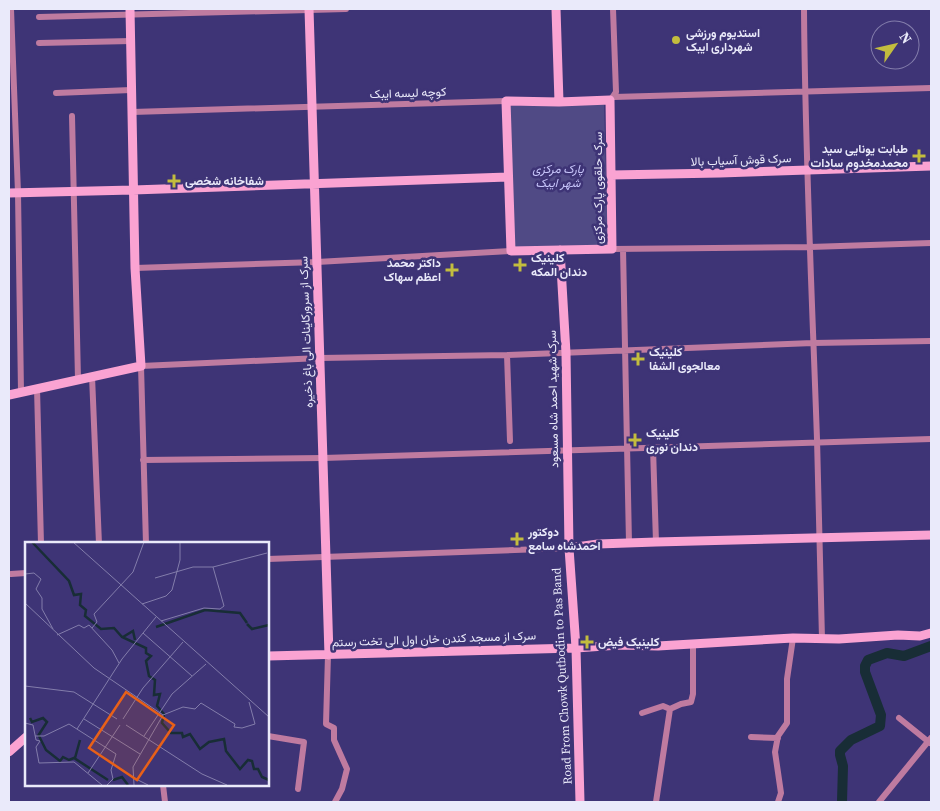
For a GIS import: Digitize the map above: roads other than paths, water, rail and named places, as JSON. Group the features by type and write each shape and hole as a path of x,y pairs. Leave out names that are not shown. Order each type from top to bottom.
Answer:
{"street":[{"path":"11,9 13,193 20,392"},
{"name":"سرک از سرورکاینات الی باغ ذخیره","path":"308,9 328,655"},
{"path":"39,17 130,12 346,9"},
{"path":"556,9 559,102"},
{"path":"612,98 616,92 613,9"},
{"path":"804,9 804,91 822,639"},
{"path":"130,12 135,268 146,542"},
{"path":"39,43 131,41"},
{"path":"135,268 317,262 511,251 506,101 559,102 612,98 931,88"},
{"path":"56,93 131,90"},
{"name":"سرک حلقوی پارک مرکزی","path":"511,251 612,249 612,98"},
{"name":"کوچه لیسه ایبک","path":"132,112 506,101"},
{"path":"72,116 72,191 78,379"},
{"name":"سرک قوش آسیاب بالا","path":"611,175 931,166"},
{"path":"13,193 508,177"},
{"path":"612,249 810,247 931,242"},
{"path":"623,249 629,543"},
{"name":"سرک شهید احمد شاه مسعود","path":"560,250 566,353 569,548"},
{"path":"9,395 140,366 320,358 507,355 931,340"},
{"path":"507,355 510,441"},
{"path":"92,376 99,542"},
{"path":"37,388 41,542"},
{"path":"143,460 323,458 931,439"},
{"path":"653,448 656,542"},
{"path":"591,546 599,549 931,535"},
{"path":"269,559 326,555 569,548 598,544 656,542 931,541"},
{"name":"Road From Chowk Qutbodin to Pas Band","path":"569,548 576,648 580,802"},
{"path":"11,574 25,573"},
{"name":"سرک از مسجد کندن خان اول الی تخت رستم","path":"269,656 576,648 619,645 658,646 793,638 920,636 931,633"},
{"path":"778,802 781,793 775,752 778,738 787,724 787,679 793,638"},
{"path":"642,713 663,706 670,709 691,702 693,694 693,643"},
{"path":"328,655 326,724 334,728 334,740 347,769 342,789 335,802"},
{"path":"656,802 664,760 670,709"},
{"path":"879,802 930,741 899,718"},
{"path":"269,736 304,742 298,789"},
{"path":"751,737 778,738"},
{"path":"9,752 25,738"},
{"path":"163,786 165,802"}],"waterway":[{"path":"842,802 843,766 840,751 851,740 880,726 881,715 865,672 868,660 887,653 904,656 931,646"}],"place":[{"name":"استدیوم ورزشی شهرداری ایبک","path":"676,40"},
{"name":"طبابت یونایی سید محمدمخدوم سادات","path":"919,156"},
{"name":"شفاخانه شخصی","path":"174,181"},
{"name":"کلینیک دندان المکه","path":"520,265"},
{"name":"داکتر محمد اعظم سهاک","path":"452,270"},
{"name":"کلینیک معالجوی الشفا","path":"638,359"},
{"name":"کلینیک دندان نوری","path":"635,440"},
{"name":"دوکتور احمدشاه سامع","path":"517,539"},
{"name":"کلینیک فیض","path":"587,642"}],"park label":[{"name":"پارک مرکزی شهر ایبک","path":"558,176"}]}
